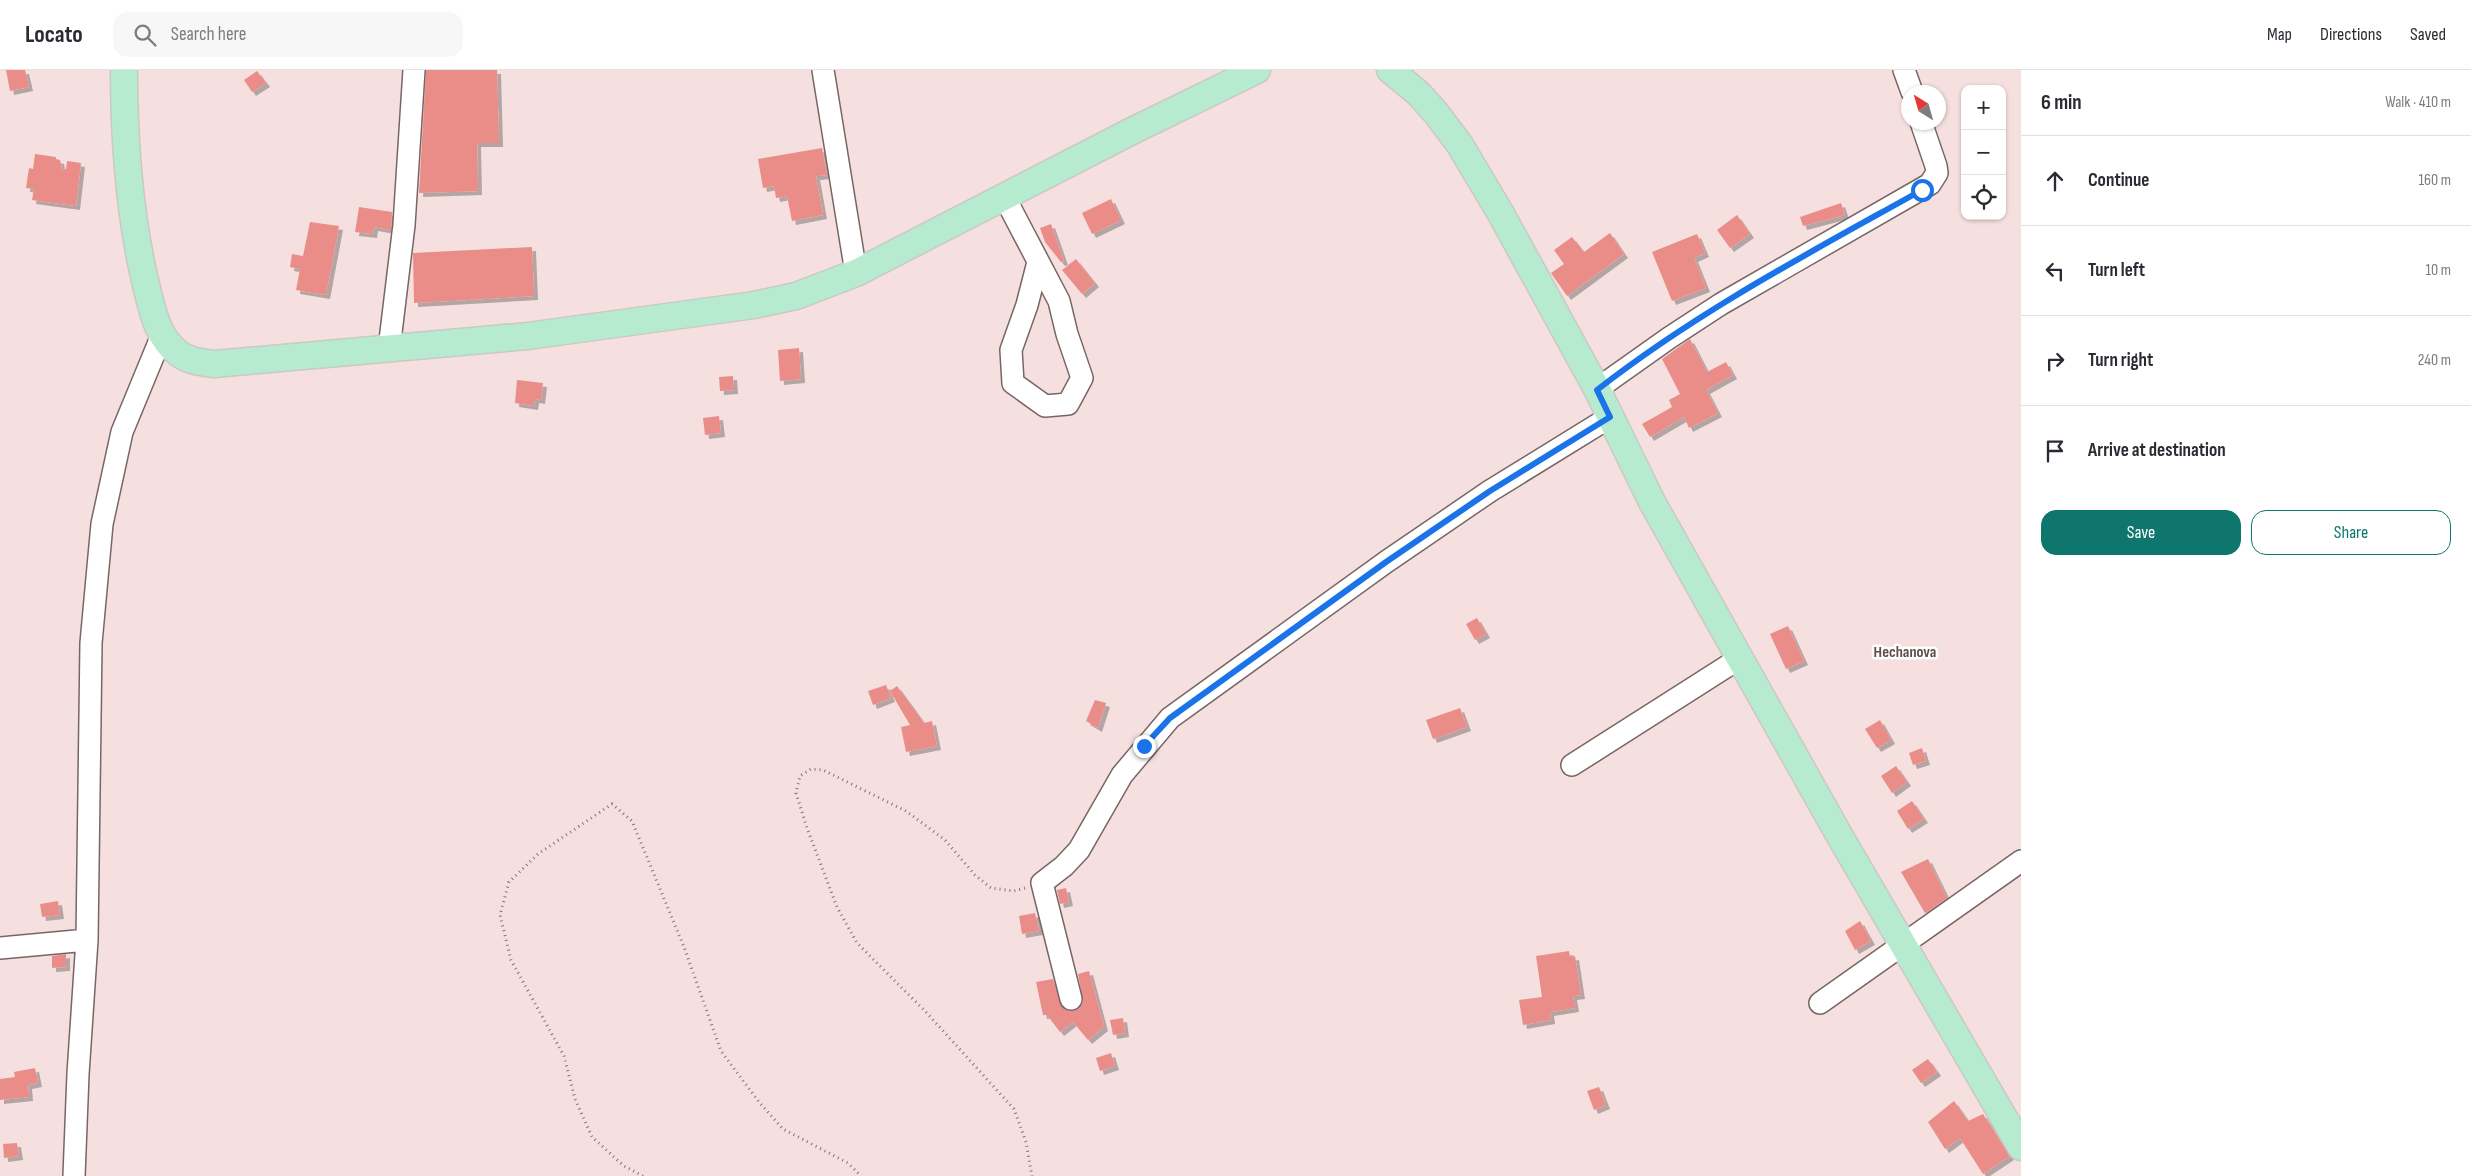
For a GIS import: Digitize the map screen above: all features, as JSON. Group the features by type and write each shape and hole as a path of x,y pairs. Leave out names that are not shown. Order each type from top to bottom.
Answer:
{"main road":[{"path":"124,70 128,186 135,239 154,317 162,335 177,353 194,361 214,364 528,336 754,305 796,296 856,273 1132,131 1258,70"},
{"path":"1390,70 1424,100 1460,145 1501,214 1597,390 1652,502 1838,833 2021,1147"}],"street":[{"path":"389,349 404,225 414,70"},
{"path":"823,70 856,273"},
{"path":"1904,70 1909,85"},
{"path":"1597,390 1669,338 1722,304 1930,184 1937,173 1924,130"},
{"path":"1005,198 1059,301 1067,334 1082,378 1068,404 1045,406 1013,383 1011,350 1027,305 1038,262"},
{"path":"74,1176 78,1074 87,940 91,643 102,524 122,432 162,335"},
{"path":"1070,999 1042,883 1064,866 1079,850 1122,775 1170,718 1378,568 1490,491 1610,417"},
{"path":"1572,765 1740,658"},
{"path":"1820,1003 2021,861"},
{"path":"0,948 87,940"}],"path":[{"path":"1032,1176 1026,1142 1014,1109 925,1011 857,943 837,906 807,828 796,793 800,776 811,769 823,770 906,811 945,840 975,875 991,888 1014,891 1042,883"},
{"path":"643,1176 624,1166 592,1137 575,1099 564,1056 511,960 500,915 509,882 538,854 612,804 632,821 684,947 721,1051 759,1102 783,1129 848,1164 861,1176"}],"building":[{"path":"6,70 25,70 29,87 10,91"},
{"path":"426,70 497,70 499,143 477,143 478,191 419,193"},
{"path":"257,71 266,83 252,92 244,80"},
{"path":"822,148 827,175 816,176 823,215 792,221 787,196 776,198 774,186 763,188 758,159"},
{"path":"35,154 56,157 56,159 60,160 62,170 66,169 67,161 81,163 76,206 32,200 34,189 26,188 29,168 33,169"},
{"path":"1111,199 1121,220 1092,234 1082,213"},
{"path":"1841,203 1845,215 1803,226 1800,217"},
{"path":"359,207 392,212 391,230 374,227 373,234 355,232"},
{"path":"1737,215 1750,234 1730,248 1717,230"},
{"path":"310,222 339,226 326,295 296,290 300,269 290,267 292,254 303,256"},
{"path":"1051,224 1064,261 1061,262 1045,242 1040,228"},
{"path":"1610,233 1624,254 1567,296 1551,273 1564,264 1554,250 1572,237 1584,252"},
{"path":"1697,234 1705,253 1694,258 1706,288 1672,301 1652,252"},
{"path":"532,247 534,296 414,303 413,253"},
{"path":"1076,259 1095,283 1082,294 1062,270"},
{"path":"1690,339 1707,372 1726,362 1733,375 1706,390 1718,413 1689,428 1684,417 1650,437 1642,424 1672,407 1669,400 1680,394 1662,359"},
{"path":"799,348 801,379 780,381 778,350"},
{"path":"733,376 734,390 720,391 719,377"},
{"path":"517,380 543,383 541,400 535,399 534,406 515,403"},
{"path":"719,416 721,433 705,435 703,418"},
{"path":"1477,618 1486,634 1475,640 1466,624"},
{"path":"1788,626 1804,661 1786,669 1770,634"},
{"path":"886,685 891,698 873,705 868,691"},
{"path":"897,686 924,723 932,721 937,746 906,752 901,727 910,725 890,691"},
{"path":"1095,700 1106,703 1098,728 1086,721"},
{"path":"1460,708 1467,727 1433,739 1426,720"},
{"path":"1880,720 1891,740 1877,748 1865,729"},
{"path":"1922,748 1926,761 1913,765 1909,753"},
{"path":"1896,766 1907,782 1892,793 1881,776"},
{"path":"1912,801 1924,819 1908,829 1897,811"},
{"path":"1928,859 1947,898 1925,913 1901,872"},
{"path":"1066,888 1069,902 1060,904 1057,890"},
{"path":"58,901 60,915 42,917 40,904"},
{"path":"1035,913 1039,931 1022,934 1019,916"},
{"path":"1860,921 1871,941 1855,950 1845,931"},
{"path":"1569,951 1570,957 1575,956 1581,995 1573,996 1575,1008 1550,1012 1551,1020 1523,1025 1519,1000 1542,997 1536,956"},
{"path":"66,954 66,967 52,968 52,956"},
{"path":"1089,971 1104,1027 1088,1040 1073,1022 1060,1032 1047,1015 1043,1015 1036,982 1053,979 1062,1007 1074,1011 1083,1002 1078,974"},
{"path":"1123,1018 1125,1033 1113,1035 1110,1020"},
{"path":"1111,1053 1115,1066 1100,1071 1096,1058"},
{"path":"1928,1059 1937,1072 1921,1083 1912,1070"},
{"path":"35,1068 38,1083 28,1085 29,1097 0,1100 0,1079 15,1077 14,1072"},
{"path":"1599,1087 1606,1105 1594,1110 1587,1091"},
{"path":"1954,1101 1968,1121 1983,1114 2010,1156 1983,1174 1960,1138 1945,1149 1928,1122"},
{"path":"17,1143 19,1156 4,1158 3,1144"}],"district":[{"name":"Hechanova","path":"1905,651"}],"route":[{"path":"1144,746 1170,718 1386,562 1490,491 1610,417 1597,390 1616,375 1669,338 1764,278 1922,190"}]}
